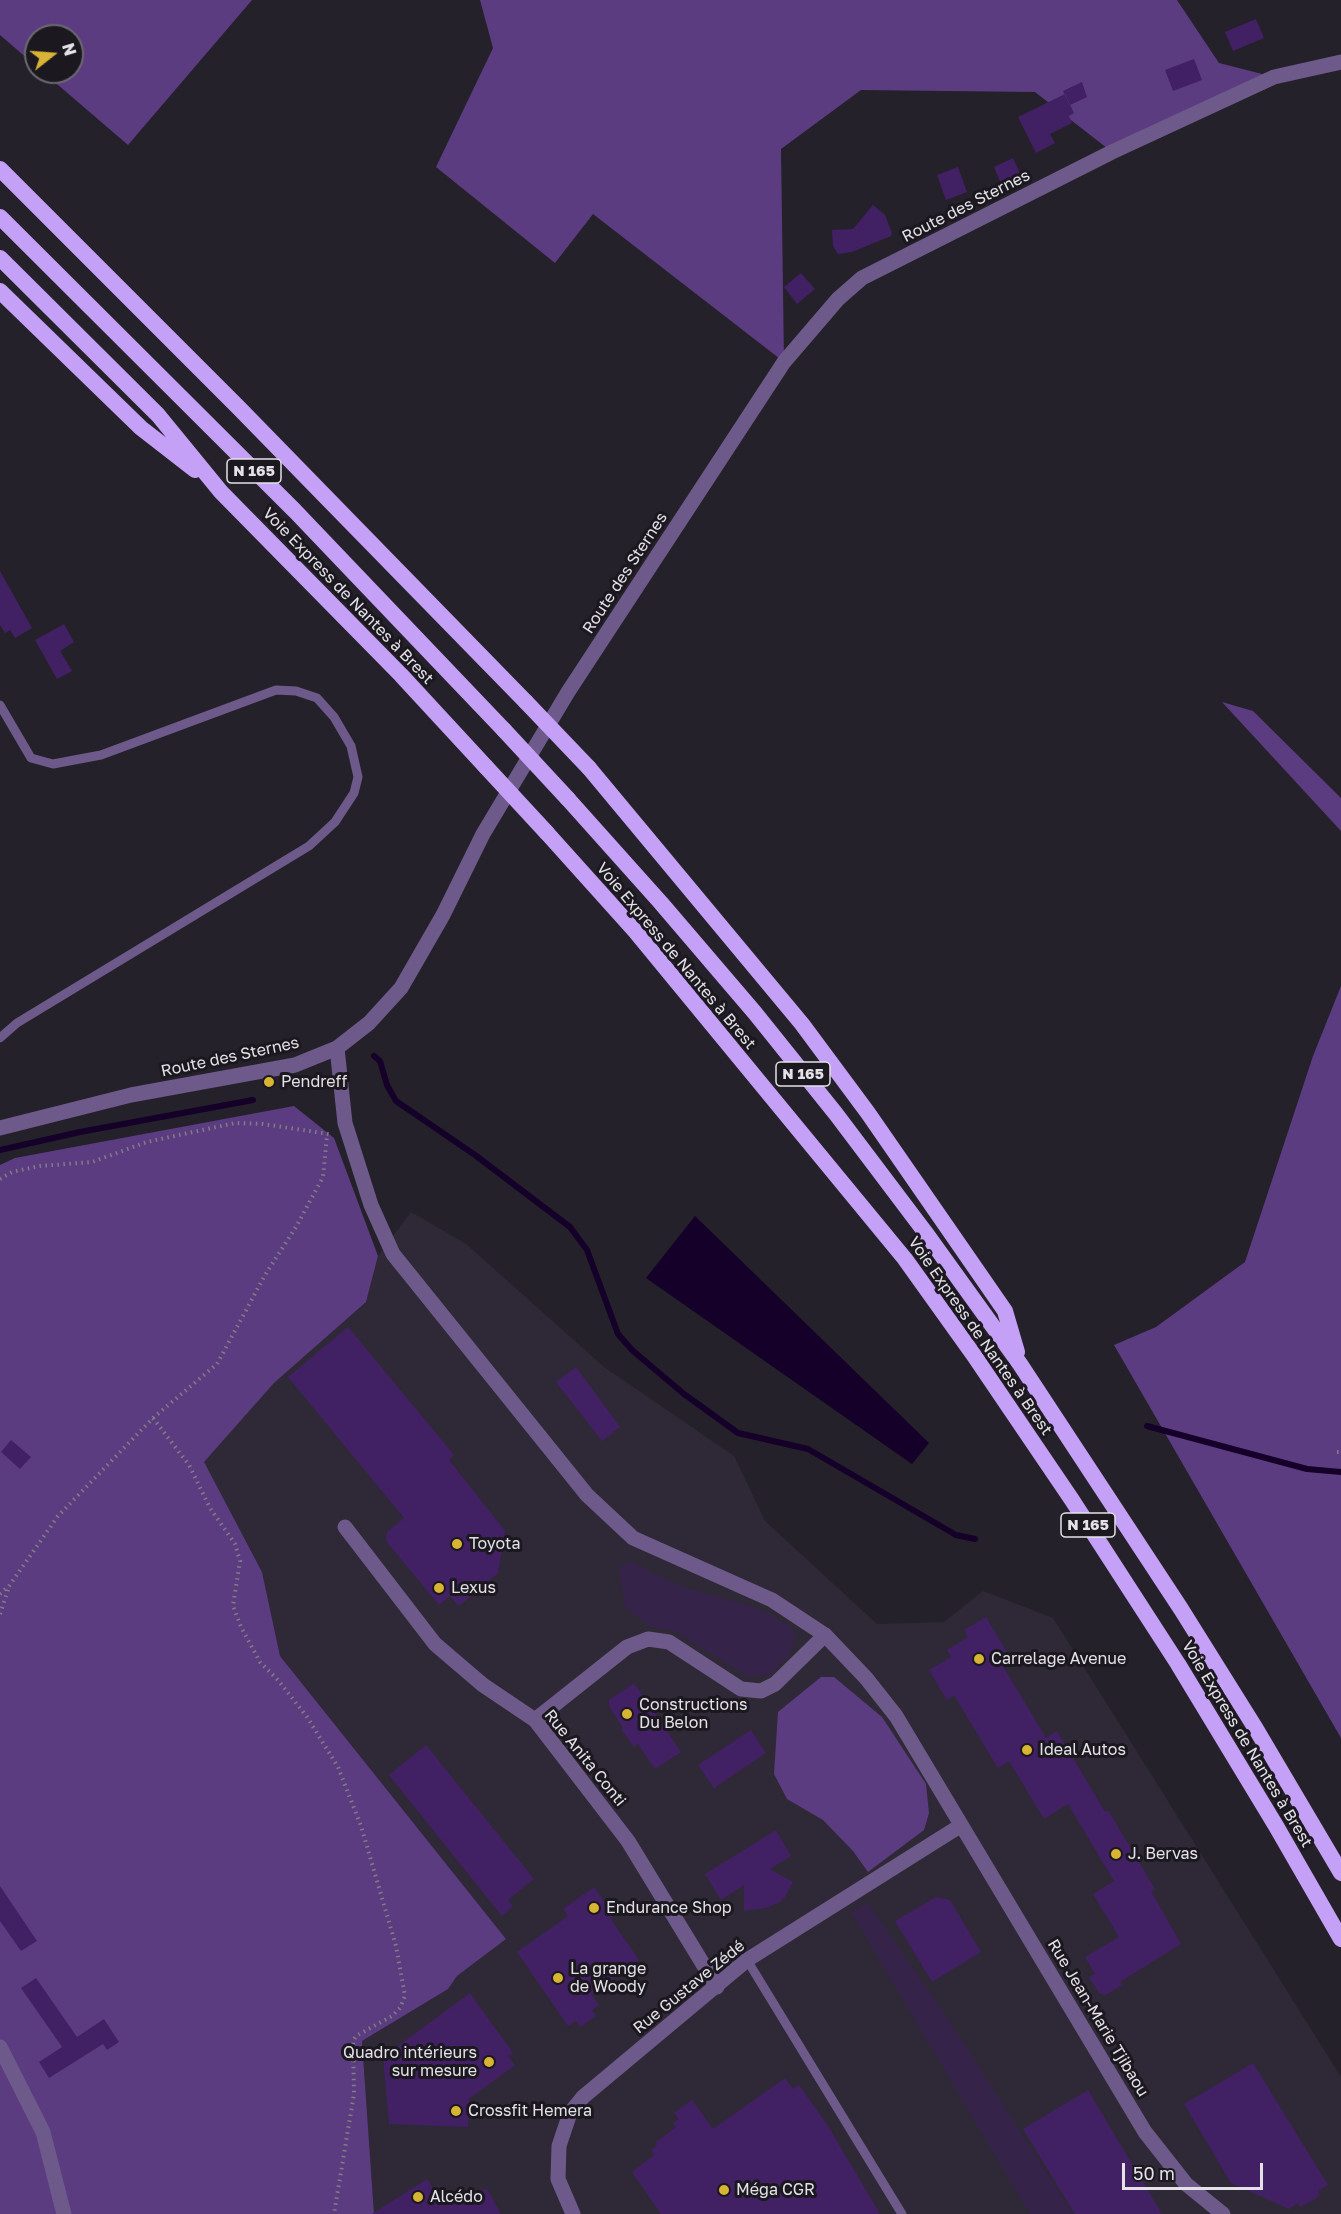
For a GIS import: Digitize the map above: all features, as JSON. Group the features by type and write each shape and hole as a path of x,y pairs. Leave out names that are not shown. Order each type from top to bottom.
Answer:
{"highway":[{"path":"0,169 238,407 589,768 802,1024 868,1113 1005,1311 1020,1364"},
{"name":"Voie Express de Nantes à Brest","path":"0,217 295,512 504,730 661,903 806,1078 925,1232 1020,1364 1181,1609 1256,1729 1341,1873"},
{"name":"Voie Express de Nantes à Brest","path":"0,258 158,415 221,492 401,675 547,833 634,932 912,1268 1072,1500 1178,1664 1341,1939"},
{"path":"0,291 141,428 221,492"}],"street":[{"name":"Route des Sternes","path":"0,1128 131,1095 295,1065 337,1048 369,1023 400,988 444,915 483,834 568,692 784,362 838,298 862,278 1122,147 1274,77 1341,62"},
{"name":"Rue Jean-Marie Tjibaou","path":"337,1048 345,1123 371,1205 393,1254 587,1495 633,1538 771,1600 825,1635 867,1678 896,1716 960,1826 1146,2132 1186,2184 1223,2214"},
{"name":"Rue Anita Conti","path":"345,1527 435,1644 483,1685 535,1720 628,1841 717,1987"},
{"path":"535,1720 627,1647 648,1639 669,1642 741,1689 761,1691 775,1684 825,1635"},
{"name":"Rue Gustave Zédé","path":"573,2214 558,2179 559,2146 570,2113 583,2097 747,1960 960,1826"},
{"path":"0,2048 43,2132 64,2214"}],"lane":[{"path":"0,705 31,759 53,764 101,755 276,690 296,690 317,698 334,717 351,746 358,777 354,793 335,822 309,846 17,1023 0,1038"},
{"path":"747,1960 902,2214"}],"path":[{"path":"0,1179 12,1172 92,1162 147,1142 235,1123 262,1124 327,1135 345,1123"},
{"path":"0,1594 9,1586 58,1516 153,1418 217,1364 265,1275 296,1227 323,1176 327,1135"},
{"path":"153,1418 189,1465 210,1508 235,1544 240,1561 233,1606 241,1627 260,1662 278,1680 307,1717 338,1767 361,1826 396,1946 405,1996 400,2008 392,2016 356,2036 353,2041 354,2094 334,2214"},
{"path":"0,1614 9,1586"}],"shaded area":[{"path":"0,0 252,0 128,145 57,84 84,84 84,24 24,24 24,56 0,35"},
{"path":"480,0 1177,0 1219,63 1274,77 1112,152 1035,92 861,90 781,149 784,362 593,214 555,263 436,167 493,48"},
{"path":"1222,702 1253,711 1341,798 1341,831"},
{"path":"1341,986 1341,1738 1114,1345 1156,1327 1245,1262 1313,1056"},
{"path":"294,1106 334,1138 378,1256 366,1302 274,1383 204,1462 262,1572 280,1656 506,1939 457,1976 448,1989 362,2041 374,2214 0,2214 0,1165 15,1158"},
{"path":"411,1212 466,1244 604,1367 734,1456 765,1521 877,1624 944,1622 983,1591 1053,1618 1341,2077 1341,2214 374,2214 362,2041 448,1989 457,1976 506,1939 280,1656 262,1572 203,1462 274,1383 366,1302 378,1256"},
{"path":"695,1216 929,1443 912,1464 646,1278"},
{"path":"631,1562 682,1587 754,1607 789,1625 796,1637 789,1655 770,1674 749,1677 673,1630 651,1627 625,1607 619,1567"},
{"path":"821,1677 834,1677 882,1717 926,1784 929,1813 924,1830 868,1872 853,1851 823,1820 787,1799 774,1774 778,1712"},
{"path":"868,1903 949,2021 1073,2214 1030,2214 851,1912"}],"building":[{"path":"1256,19 1264,38 1233,51 1225,32"},
{"path":"1194,59 1202,80 1173,91 1165,70"},
{"path":"1082,82 1087,97 1070,105 1063,91"},
{"path":"1065,94 1074,113 1069,116 1072,123 1050,134 1055,143 1036,153 1018,117"},
{"path":"1013,158 1022,178 1003,188 994,167"},
{"path":"958,167 967,192 946,200 937,175"},
{"path":"873,205 885,215 891,236 852,252 838,254 833,246 832,230 853,229"},
{"path":"801,273 815,289 797,304 784,287"},
{"path":"0,571 32,628 15,638 10,630 5,633 0,625"},
{"path":"64,624 74,642 60,651 72,671 57,679 35,640"},
{"path":"348,1327 454,1455 449,1460 505,1531 498,1573 459,1606 450,1596 439,1605 386,1541 387,1532 404,1518 288,1377"},
{"path":"576,1367 620,1427 602,1441 556,1382"},
{"path":"11,1440 31,1457 20,1469 1,1452"},
{"path":"986,1617 1012,1661 1003,1666 1046,1738 1057,1731 1105,1812 1108,1810 1155,1889 1151,1891 1181,1944 1120,1982 1123,1985 1105,1995 1099,1993 1089,1977 1095,1974 1085,1957 1119,1937 1093,1894 1114,1881 1068,1804 1044,1819 1009,1761 998,1768 954,1695 947,1700 929,1670 951,1657 947,1650 968,1637 964,1630"},
{"path":"634,1683 681,1752 655,1769 638,1744 634,1747 609,1706 609,1700"},
{"path":"751,1730 766,1753 714,1788 698,1765"},
{"path":"426,1745 534,1879 508,1900 513,1906 502,1916 389,1775"},
{"path":"776,1830 791,1856 770,1869 793,1882 785,1897 780,1902 766,1908 744,1911 744,1885 721,1900 705,1874"},
{"path":"0,1886 37,1941 21,1951 0,1921"},
{"path":"594,1887 614,1916 610,1918 639,1960 591,1994 599,2005 592,2010 596,2016 580,2027 576,2021 568,2026 517,1952 568,1916 563,1909"},
{"path":"936,1897 950,1900 981,1952 932,1982 895,1921"},
{"path":"36,1978 77,2037 104,2019 119,2042 107,2050 103,2044 49,2078 39,2062 62,2047 21,1988"},
{"path":"470,1993 513,2053 508,2056 515,2065 469,2099 468,2127 389,2124 383,2057"},
{"path":"1253,2063 1328,2185 1318,2191 1320,2195 1315,2199 1300,2207 1298,2203 1289,2209 1231,2183 1184,2104"},
{"path":"785,2078 793,2089 799,2085 828,2126 880,2214 661,2214 632,2172 654,2155 651,2150 657,2146 655,2143 676,2127 673,2123 679,2119 674,2113 692,2100 713,2129"},
{"path":"1088,2090 1162,2214 1075,2214 1023,2129"},
{"path":"427,2179 441,2201 487,2189 501,2214 372,2214"}],"waterway":[{"path":"374,1056 380,1061 387,1085 396,1101 475,1155 570,1227 587,1250 618,1334 632,1350 684,1394 738,1433 808,1449 956,1535 975,1539"},
{"path":"0,1150 80,1132 253,1100"},
{"path":"1147,1426 1307,1469 1341,1472"}],"place":[{"name":"Pendreff","path":"269,1082"},
{"name":"Toyota","path":"457,1544"},
{"name":"Lexus","path":"439,1588"},
{"name":"Carrelage Avenue","path":"979,1659"},
{"name":"Constructions Du Belon","path":"627,1714"},
{"name":"Ideal Autos","path":"1027,1750"},
{"name":"J. Bervas","path":"1116,1854"},
{"name":"Endurance Shop","path":"594,1908"},
{"name":"La grange de Woody","path":"558,1978"},
{"name":"Quadro intérieurs sur mesure","path":"489,2062"},
{"name":"Crossfit Hemera","path":"456,2111"},
{"name":"Méga CGR","path":"724,2190"},
{"name":"Alcédo","path":"418,2197"}]}
